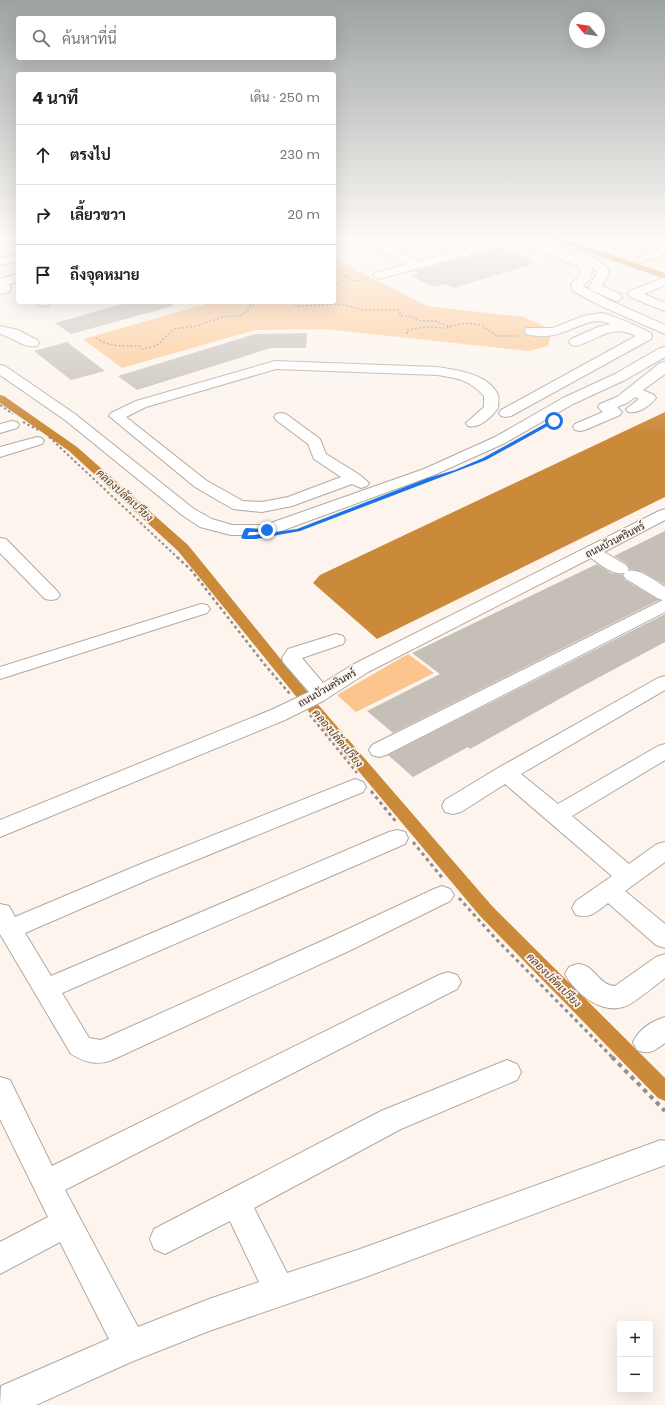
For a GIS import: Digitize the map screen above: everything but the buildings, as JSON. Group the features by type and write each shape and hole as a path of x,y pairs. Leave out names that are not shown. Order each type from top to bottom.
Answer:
{"street":[{"path":"606,303 665,330"},
{"path":"627,303 665,319"},
{"path":"654,303 665,307"},
{"path":"506,413 646,336 613,320 598,317 588,318 556,331 545,333 526,333"},
{"path":"576,342 602,330 624,326"},
{"path":"0,330 13,332 32,343"},
{"path":"580,427 615,412 605,408 622,400 660,371 662,361"},
{"path":"0,369 70,417 188,512 206,523 231,530 267,530 429,472 500,440 568,401 662,361"},
{"path":"246,530 244,538 256,538 298,530 430,479 456,471 484,459 538,430 579,405 662,361"},
{"path":"354,478 292,501 262,507 239,506 201,484 116,416 141,404 275,365 437,371 463,375 481,384 491,396 491,408 474,423"},
{"path":"633,391 649,398 633,409"},
{"path":"491,405 527,425"},
{"path":"281,417 315,442 319,456 374,492"},
{"path":"0,452 37,441"},
{"name":"ถนนบัวนครินทร์","path":"0,829 315,701 366,665 665,514"},
{"path":"0,543 51,595"},
{"path":"592,552 665,594"},
{"path":"379,750 665,605"},
{"path":"0,673 201,609"},
{"path":"315,701 292,658 295,653 336,640"},
{"path":"453,806 506,773 665,682"},
{"path":"558,815 665,751"},
{"path":"506,773 558,815 628,876"},
{"path":"360,783 144,872 5,921 80,1046 89,1051 102,1052 342,943 448,891"},
{"path":"46,989 402,834"},
{"path":"584,908 665,850"},
{"path":"608,890 665,938"},
{"path":"578,974 599,994 610,997 620,997 665,964"},
{"path":"46,1184 448,982"},
{"path":"165,1239 391,1120 507,1072"},
{"path":"0,1089 26,1145 130,1346"},
{"path":"3,1405 13,1398 130,1346 209,1315 392,1252 661,1153"},
{"path":"236,1202 279,1291"},
{"path":"0,1259 66,1223"}],"path":[{"path":"96,338 99,341 120,347 139,346 142,349 156,346 174,329 196,326 223,317 242,315 254,305 250,304"},
{"path":"295,304 299,306 320,304"},
{"path":"336,304 363,310 399,310 401,316 412,316 418,321 429,319 442,321 451,327"},
{"path":"407,334 407,330 425,327 444,328 466,323 481,325 498,336 512,337 526,333"},
{"path":"0,405 12,422 49,437 191,570 265,665 292,695"},
{"path":"315,701 360,783 448,891 665,1111"}],"shaded area":[{"path":"420,303 427,306 524,317 552,330 548,346 529,351 324,329 255,330 122,368 83,339 206,304"},
{"path":"665,412 665,497 377,639 313,583 320,575"},
{"path":"408,654 434,673 356,712 337,695"}],"waterway":[{"name":"คลองปลัดเปรียง","path":"0,398 73,449 183,548 304,697 486,911 665,1092"}],"route":[{"path":"267,530 246,530 244,538 256,538 298,530 430,479 456,471 484,459 554,421"}]}
